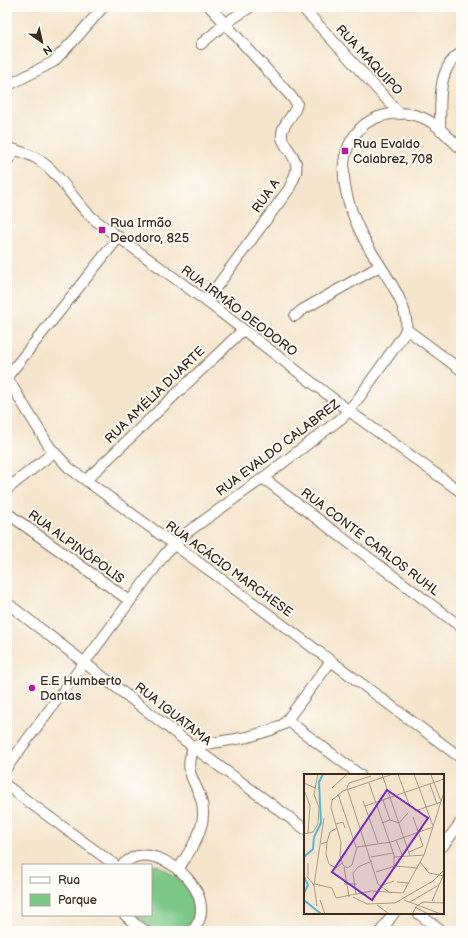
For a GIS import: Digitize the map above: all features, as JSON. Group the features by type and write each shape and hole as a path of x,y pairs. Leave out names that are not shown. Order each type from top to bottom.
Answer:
{"street":[{"path":"7,86 53,62 103,7"},
{"path":"210,7 226,23"},
{"path":"201,44 226,23 250,7"},
{"name":"RUA MAQUIPO","path":"302,7 400,114"},
{"name":"RUA A","path":"206,301 288,189 295,174 297,165 281,135 296,110 297,103 226,23"},
{"path":"440,130 441,98 444,77 447,68 453,59 461,53"},
{"path":"461,149 429,120 416,115 390,114 370,121 359,129 352,139 345,155 344,169 350,206 365,240 399,298 405,316 406,329 461,370"},
{"path":"7,160 11,149"},
{"name":"RUA IRMÃO DEODORO","path":"11,149 39,160 53,172 84,212 94,220 206,301 349,411 461,492"},
{"path":"7,377 119,237"},
{"path":"295,316 302,310 380,266"},
{"name":"RUA EVALDO CALABREZ","path":"7,767 165,554 185,534 263,478 349,411 397,345 406,329"},
{"name":"RUA AMÉLIA DUARTE","path":"86,480 243,330"},
{"name":"RUA ACÁCIO MARCHESE","path":"7,377 54,452 69,468 461,758"},
{"path":"7,489 54,452"},
{"name":"RUA CONTE CARLOS RUHL","path":"263,478 461,627"},
{"name":"RUA ALPINÓPOLIS","path":"7,513 130,601"},
{"name":"RUA IGUATAMA","path":"7,603 304,828"},
{"path":"178,870 189,853 202,824 202,801 188,768 190,754 194,746 258,735 281,725 287,720 331,661"},
{"path":"287,720 359,774"},
{"path":"7,786 114,864"},
{"path":"444,842 461,822"},
{"path":"123,864 128,860 138,856 152,856 178,870 192,882 198,895 200,910 196,930"},
{"path":"381,931 393,914"},
{"path":"419,914 441,931"},
{"path":"126,916 132,928 146,931"}],"green space":[{"path":"150,863 159,866 191,891 195,900 196,908 194,916 184,927 167,932 158,931 137,916 152,916 152,864 143,864"}],"place":[{"name":"Rua Evaldo Calabrez, 708","path":"345,151"},
{"name":"Rua Irmão Deodoro, 825","path":"102,230"},
{"name":"E.E Humberto Dantas","path":"32,688"}]}
